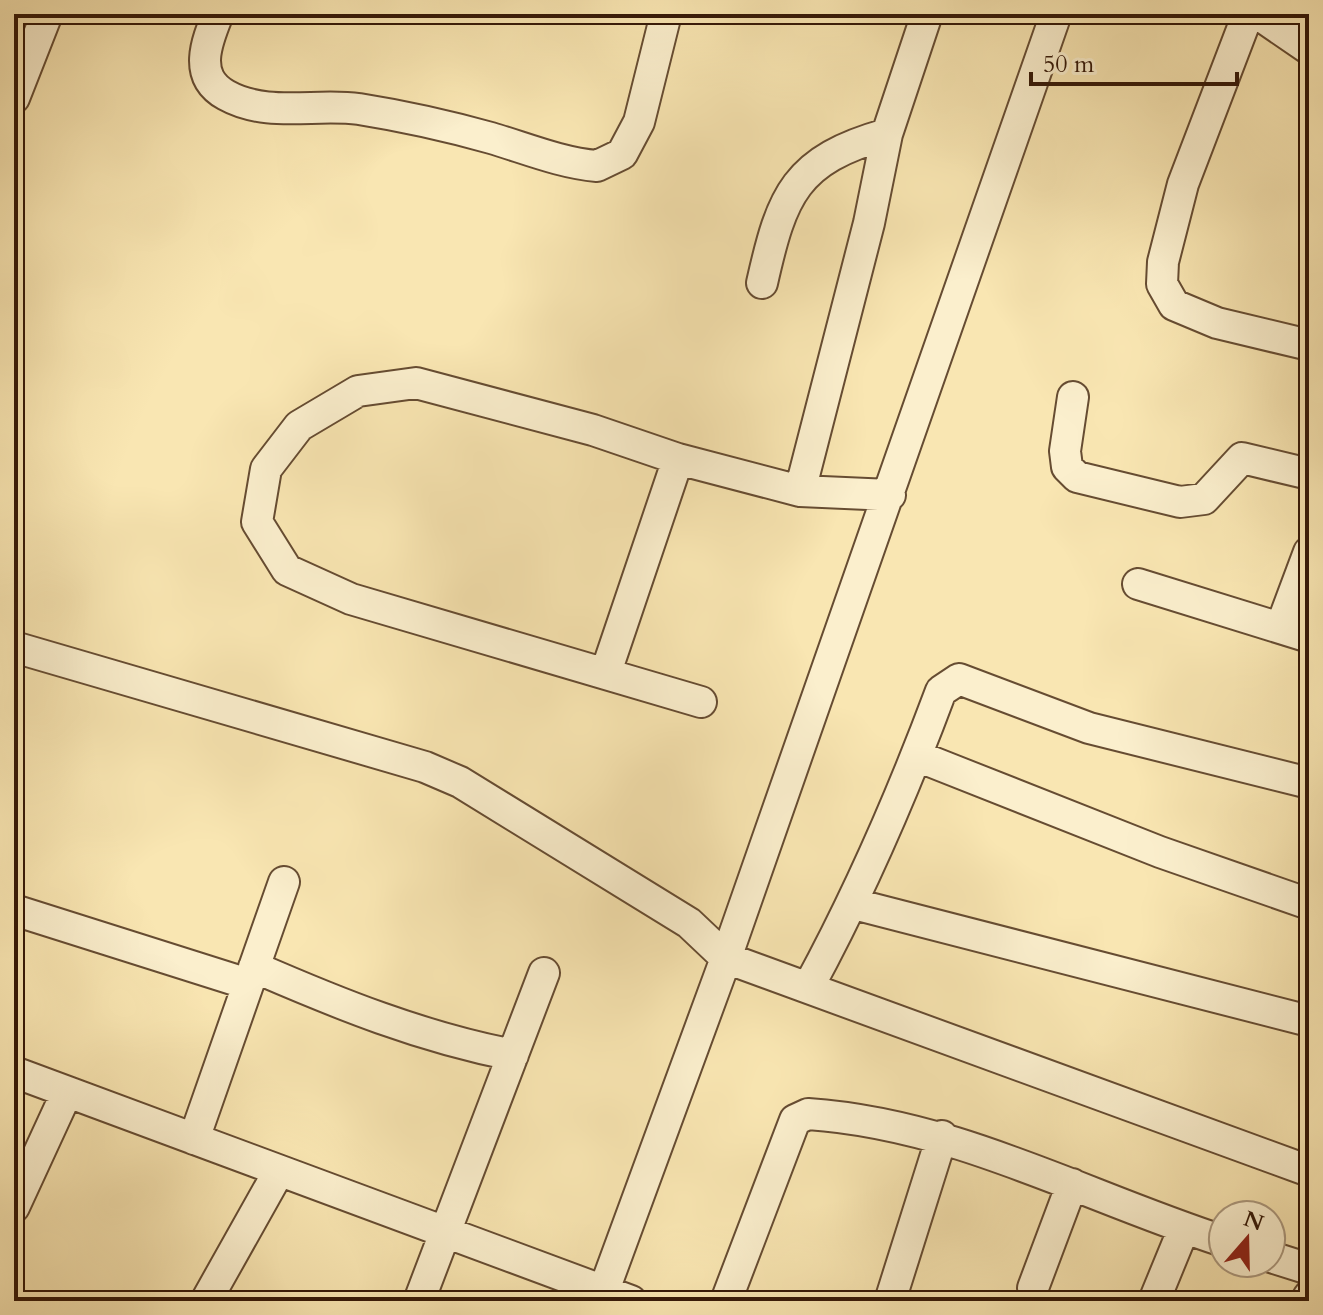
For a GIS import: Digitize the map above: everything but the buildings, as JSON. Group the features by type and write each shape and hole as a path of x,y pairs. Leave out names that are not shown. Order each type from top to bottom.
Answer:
{"street":[{"path":"14,98 47,14"},
{"path":"218,14 206,43 203,63 211,80 225,94 282,109 357,109 478,135 597,166 622,154 639,122 666,14"},
{"path":"800,491 869,223 887,134 927,14"},
{"path":"14,1072 611,1298 726,958 1056,14"},
{"path":"1248,14 1183,184 1163,262 1162,284 1174,305 1217,323 1309,345"},
{"path":"1258,14 1309,49"},
{"path":"762,283 776,221 798,183 843,147 887,134"},
{"path":"701,702 351,599 287,570 257,522 266,469 299,426 358,391 416,383 593,430 678,459 800,491 890,495"},
{"path":"1073,397 1065,451 1067,467 1077,477 1180,502 1204,499 1242,458 1309,474"},
{"path":"606,672 678,459"},
{"path":"1138,584 1295,632 1309,552"},
{"path":"14,647 425,767 460,782 689,923 726,958 1309,1171"},
{"path":"809,986 854,904 941,691 959,679 1089,728 1309,783"},
{"path":"917,756 1160,852 1309,904"},
{"path":"194,1139 284,882"},
{"path":"854,904 1309,1021"},
{"path":"14,910 251,976 459,1044 513,1055"},
{"path":"419,1301 544,973"},
{"path":"14,1207 67,1092"},
{"path":"726,1301 795,1120 808,1114 844,1116 942,1136 1207,1236"},
{"path":"890,1301 942,1136"},
{"path":"206,1301 279,1171"},
{"path":"1033,1288 1072,1184"},
{"path":"1154,1301 1184,1228"},
{"path":"1287,1262 1309,1269"}]}
